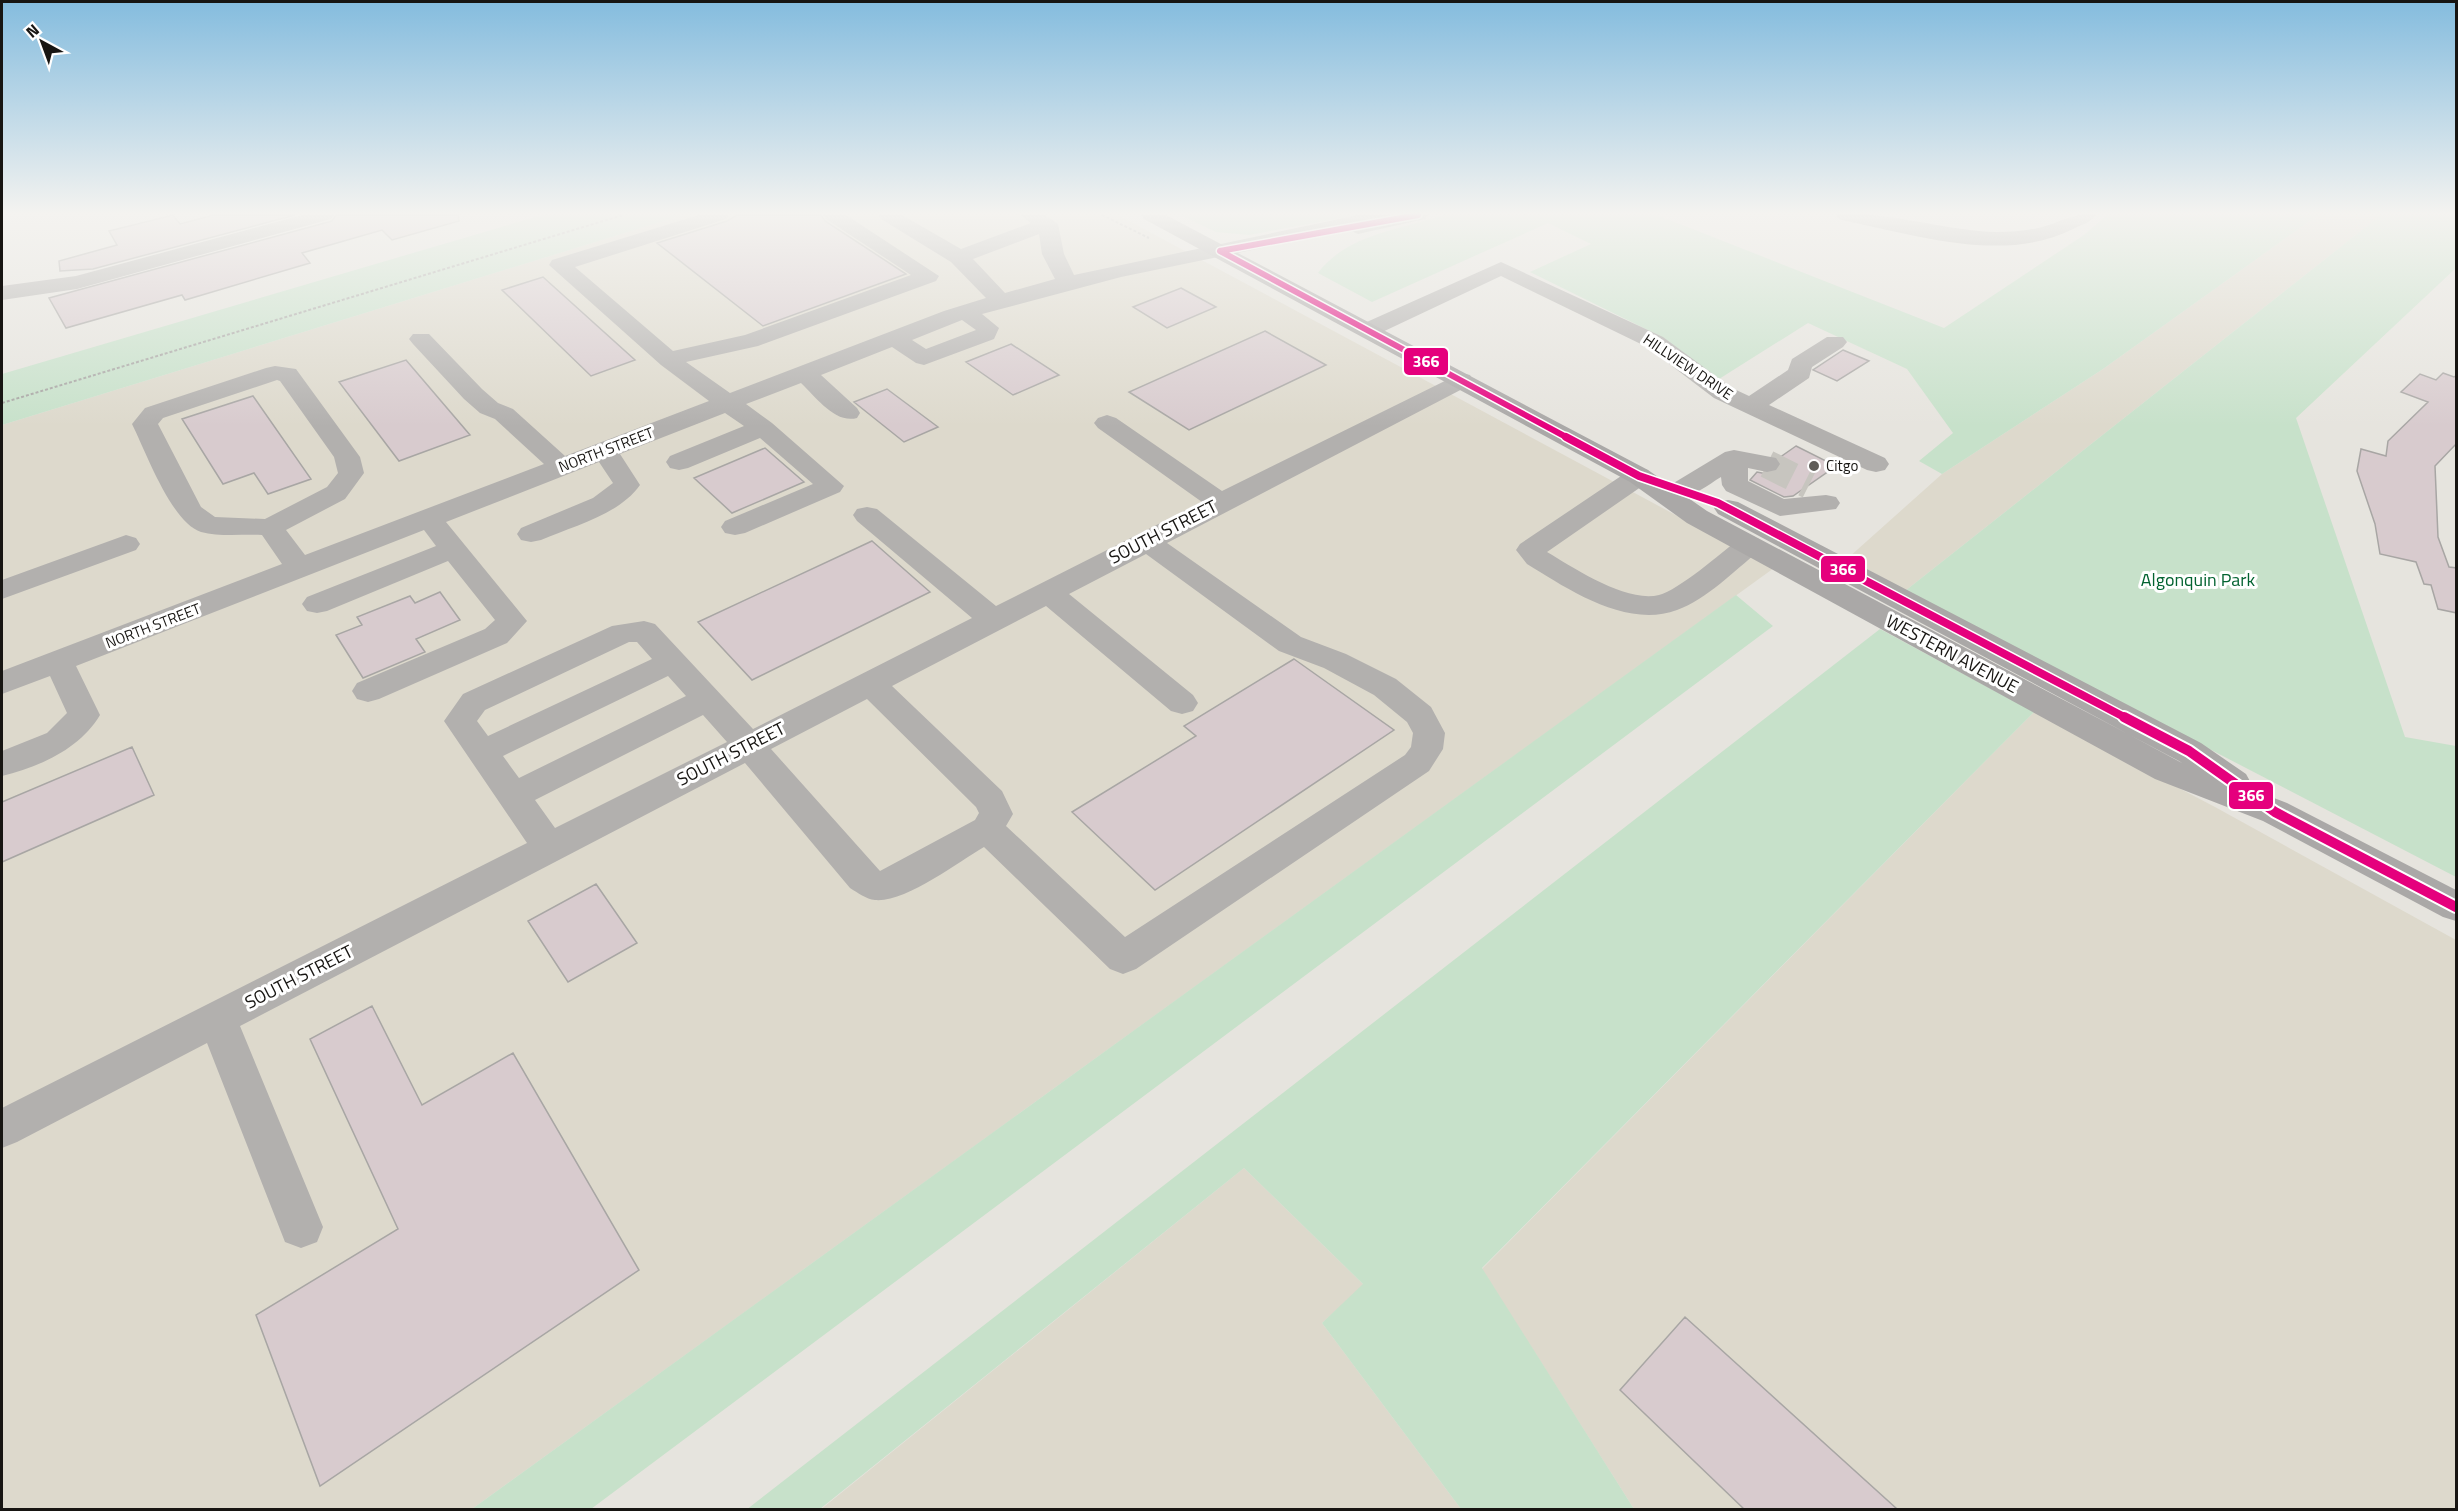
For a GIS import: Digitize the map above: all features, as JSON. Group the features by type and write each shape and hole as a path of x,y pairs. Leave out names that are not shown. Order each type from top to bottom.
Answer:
{"main road":[{"name":"WESTERN AVENUE","path":"1285,286 1639,476 1697,517 2167,770 2275,812 2457,907"},
{"name":"WESTERN AVENUE","path":"1639,476 1718,503 2188,751 2275,812"}],"street":[{"path":"2,293 53,286"},
{"path":"584,286 669,360 763,428 831,486 735,527"},
{"path":"669,360 694,351 750,340 902,286"},
{"path":"986,286 1001,301"},
{"path":"1064,286 1066,290"},
{"name":"NORTH STREET","path":"2,683 894,338 1001,301 1084,286"},
{"name":"HILLVIEW DRIVE","path":"1368,330 1463,286"},
{"name":"HILLVIEW DRIVE","path":"1537,286 1655,342 1723,393 1876,464"},
{"path":"421,339 472,394 489,408 504,414 562,467"},
{"path":"1750,406 1800,373 1800,364 1835,342"},
{"path":"275,373 287,374 347,457 351,473 336,493 270,527 208,525 190,512 145,424 154,413 275,373"},
{"path":"804,373 848,413"},
{"name":"SOUTH STREET","path":"2,1129 1461,380"},
{"path":"1107,423 1221,503"},
{"path":"679,462 763,428"},
{"path":"531,534 603,504 627,485 617,465 603,451"},
{"path":"1681,490 1750,466 1735,485 1780,508 1809,495 1780,536"},
{"path":"1639,476 1536,543 1530,550 1537,558 1593,591 1648,606 1668,603 1749,545"},
{"path":"867,515 994,620"},
{"path":"368,691 496,636 512,621 429,519"},
{"path":"270,527 300,569"},
{"path":"987,829 1124,958 1418,763 1427,749 1429,733 1419,715 1385,687 1335,661 1290,644 1146,541"},
{"path":"2,590 126,544"},
{"path":"317,604 453,549"},
{"path":"1048,592 1182,703"},
{"path":"550,848 460,721 474,702 623,633 644,631 749,745 863,878 876,886 895,882 987,829 996,814 990,800 870,683"},
{"path":"2,764 59,741 84,715 59,662"},
{"path":"482,752 672,662"},
{"path":"513,796 707,699"},
{"path":"217,1019 301,1227"}],"path":[{"path":"2,403 387,286"}],"shaded area":[{"path":"454,286 1249,286 1774,568 472,1509 2,1510 2,425"},
{"path":"2220,286 2292,286 1905,591 1848,558 1942,474 2103,369"},
{"path":"2034,712 2215,807 2456,940 2456,1509 1634,1509 1482,1269"},
{"path":"1244,1168 1364,1285 1322,1323 1461,1509 820,1510"}],"green space":[{"path":"303,286 454,286 2,425 2,374"},
{"path":"1341,286 1409,286 1372,302"},
{"path":"1557,286 1836,286 1944,328 2008,286 2220,286 2103,369 1942,474 1919,461 1953,433 1907,369 1808,323 1719,379 1664,338"},
{"name":"Algonquin Park","path":"2292,286 2437,286 2296,418 2405,737 2456,746 2456,877 1905,591"},
{"path":"1736,595 1773,626 591,1509 472,1509"},
{"path":"1880,629 2034,712 1482,1268 1634,1509 1461,1509 1322,1323 1363,1284 1244,1168 820,1509 746,1510"}],"building":[{"path":"95,286 234,286 185,300 182,295 66,328 49,298"},
{"path":"516,286 552,286 635,360 591,376 502,290"},
{"path":"711,286 874,286 763,326"},
{"path":"1181,288 1216,307 1167,328 1133,307"},
{"path":"1265,331 1326,365 1189,430 1129,392"},
{"path":"1011,344 1059,375 1013,395 966,362"},
{"path":"1843,350 1869,361 1837,381 1813,370"},
{"path":"406,360 470,435 399,461 339,382"},
{"path":"2443,373 2454,377 2457,375 2457,443 2435,466 2438,537 2449,567 2457,568 2457,613 2438,609 2431,585 2424,584 2416,562 2380,554 2375,524 2357,471 2361,449 2386,456 2388,441 2428,402 2401,392 2420,374 2436,380"},
{"path":"887,389 938,427 904,442 854,402"},
{"path":"253,396 311,479 268,494 254,473 223,484 182,419"},
{"path":"1796,446 1836,466 1793,496 1784,497 1750,480 1757,472 1767,474 1778,471 1782,465 1779,458"},
{"path":"765,448 804,482 732,513 694,478"},
{"path":"872,541 930,592 752,680 698,622"},
{"path":"440,592 460,620 416,639 425,652 363,678 336,635 362,625 357,617 410,596 415,603"},
{"path":"1294,659 1394,730 1155,890 1072,812 1196,736 1184,726"},
{"path":"132,747 154,795 2,862 2,802"},
{"path":"596,884 637,943 568,982 528,921"},
{"path":"372,1006 422,1105 513,1053 639,1270 320,1486 256,1315 398,1229 310,1039"},
{"path":"1685,1317 1897,1509 1744,1509 1620,1390"}],"tunnel":[{"path":"1767,464 1809,485"}],"transit line":[{"name":"366","path":"1284,286 1639,476 1718,503 2189,751 2275,812 2456,907"}],"place":[{"name":"Citgo","path":"1814,466"}]}
